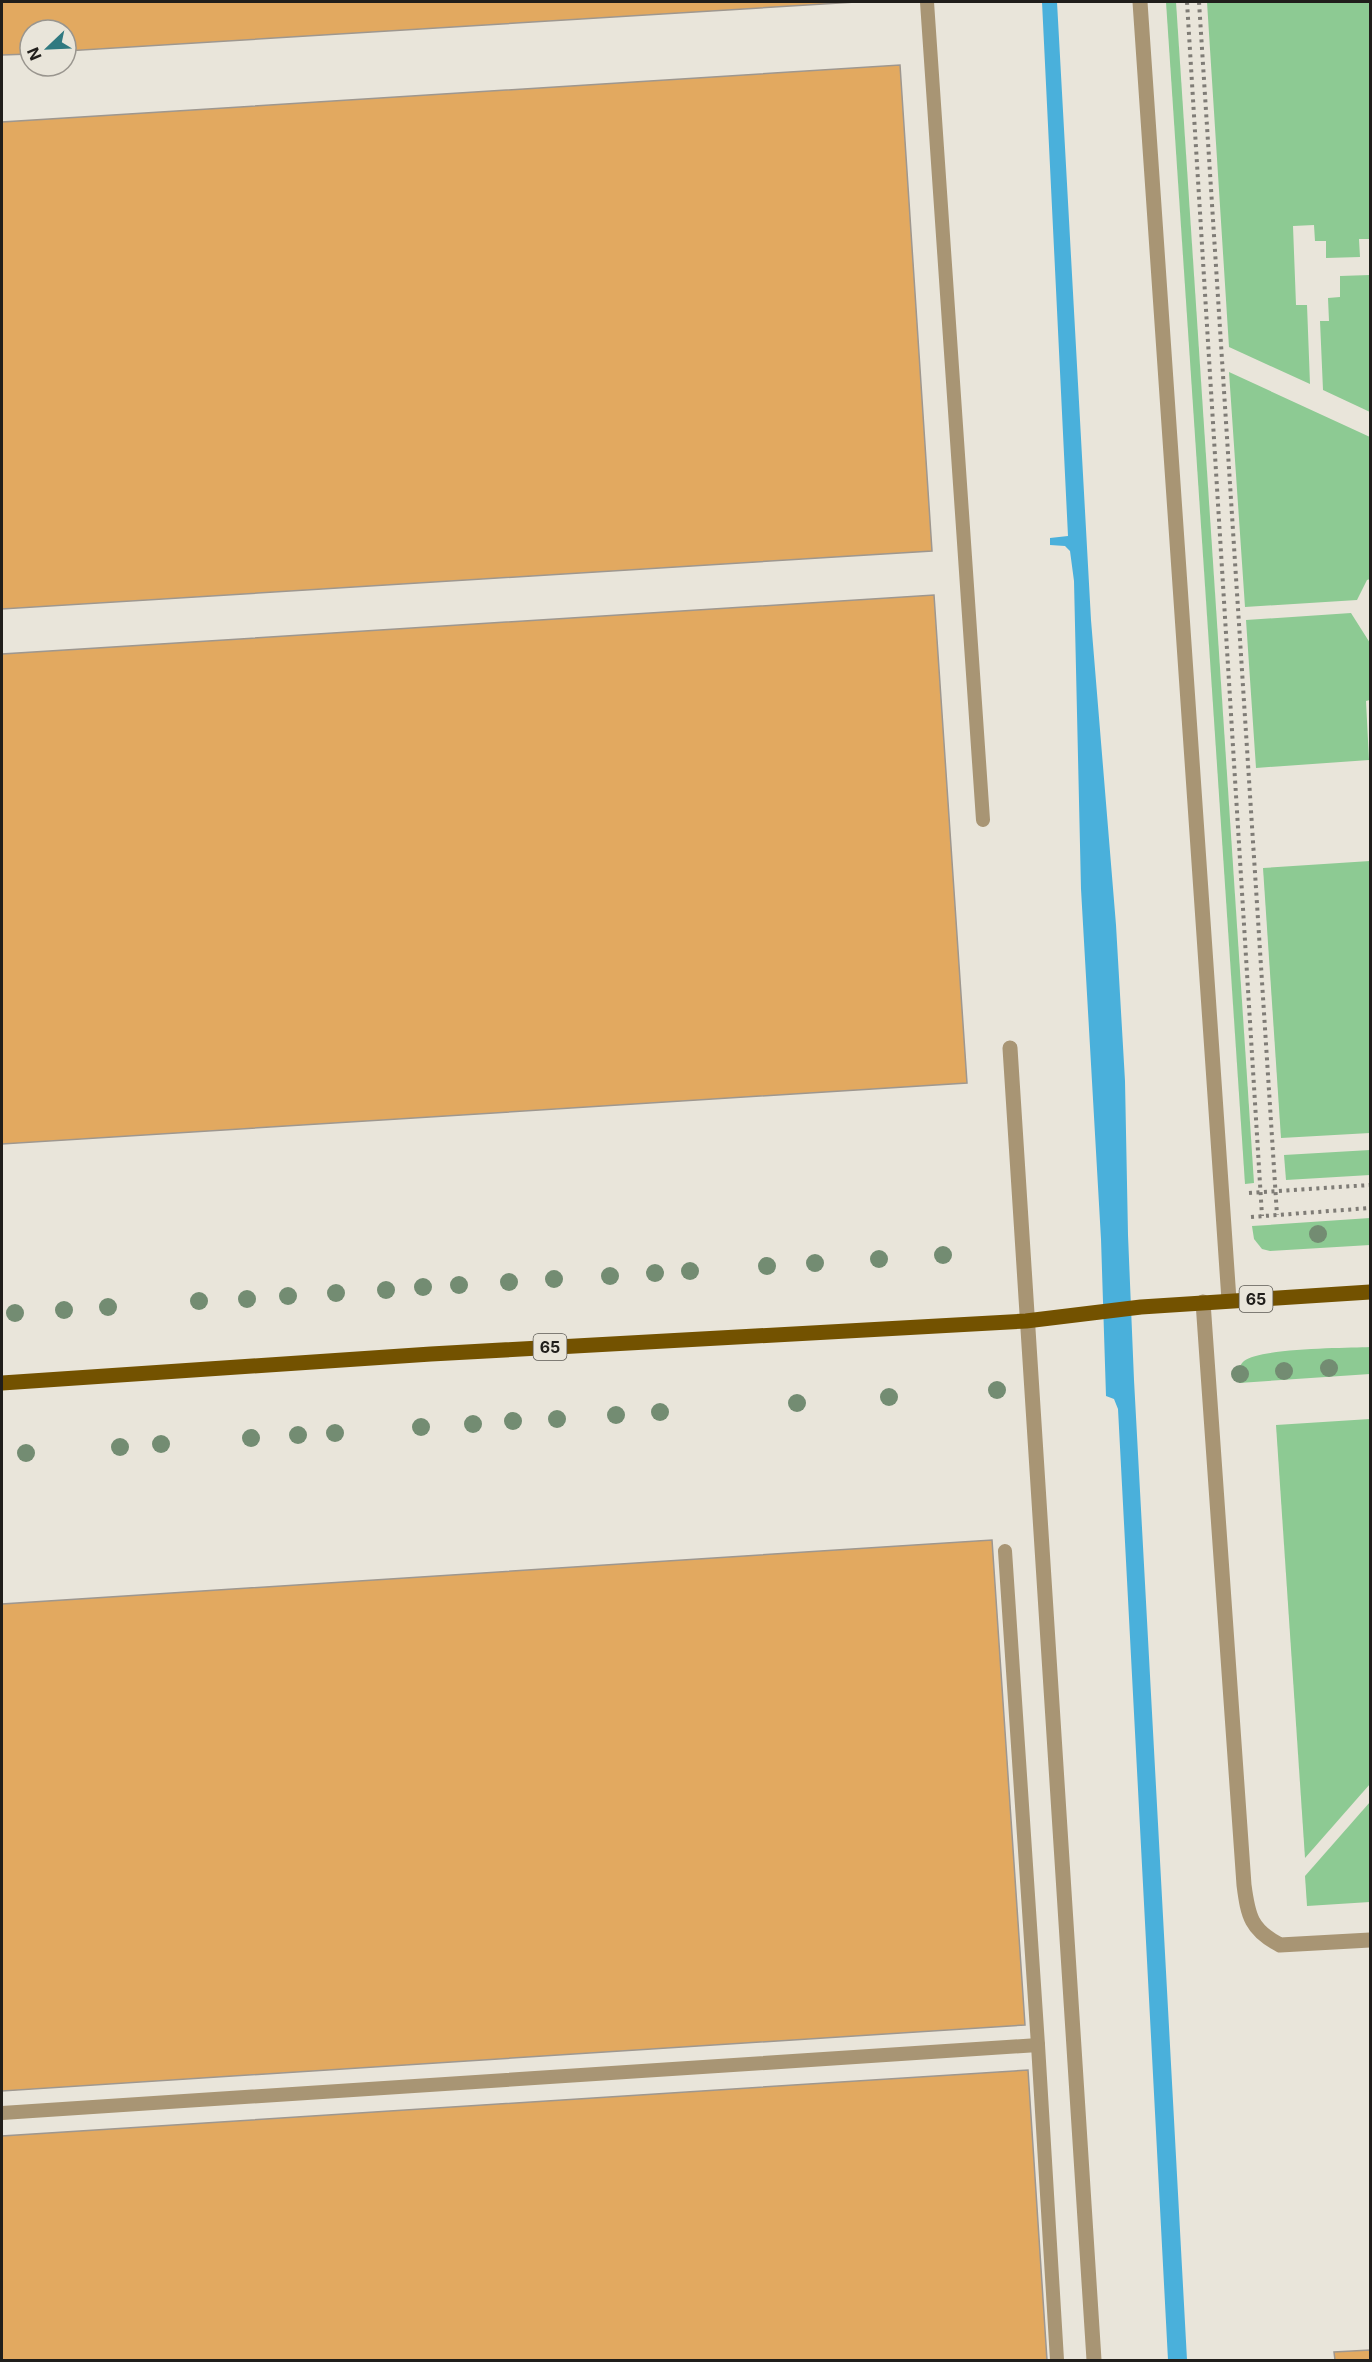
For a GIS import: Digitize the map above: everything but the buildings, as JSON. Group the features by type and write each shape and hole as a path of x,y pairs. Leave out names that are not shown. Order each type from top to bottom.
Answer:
{"main road":[{"name":"65","path":"2,1383 431,1354 1026,1321 1141,1307 1371,1292"}],"street":[{"path":"1140,2 1229,1300"},
{"path":"1010,1048 1094,2361"},
{"path":"1203,1302 1247,1909 1255,1928 1280,1945 1371,1940"}],"lane":[{"path":"927,2 983,820"},
{"path":"1005,1551 1057,2361"},
{"path":"2,2113 1038,2045"}],"path":[{"path":"1187,2 1262,1216"},
{"path":"1199,2 1277,1215"},
{"path":"1221,1196 1371,1185"},
{"path":"1223,1220 1371,1208"}],"green space":[{"path":"1166,2 1176,2 1254,1183 1245,1184"},
{"path":"1207,2 1370,2 1370,239 1359,239 1360,257 1326,258 1326,241 1315,241 1314,225 1293,226 1296,305 1307,305 1310,384 1229,347"},
{"path":"1370,275 1370,412 1323,390 1320,321 1329,321 1328,298 1340,297 1340,276"},
{"path":"1229,372 1370,437 1370,579 1367,580 1357,600 1245,607"},
{"path":"1351,613 1370,643 1370,700 1366,701 1369,760 1256,768 1246,620"},
{"path":"1370,861 1370,1133 1281,1138 1263,868"},
{"path":"1370,1150 1370,1175 1286,1180 1284,1155"},
{"path":"1370,1218 1370,1245 1270,1251 1262,1249 1254,1239 1252,1226"},
{"path":"1370,1347 1370,1374 1239,1383 1240,1366 1244,1361 1267,1353"},
{"path":"1370,1419 1370,1784 1305,1858 1276,1425"},
{"path":"1370,1802 1370,1902 1307,1906 1305,1876"}],"water":[{"path":"1042,2 1057,2 1091,620 1116,925 1125,1081 1134,1380 1187,2360 1168,2360 1118,1409 1114,1399 1106,1396 1101,1239 1081,889 1074,581 1070,551 1065,546 1050,545 1050,538 1068,536"}]}
